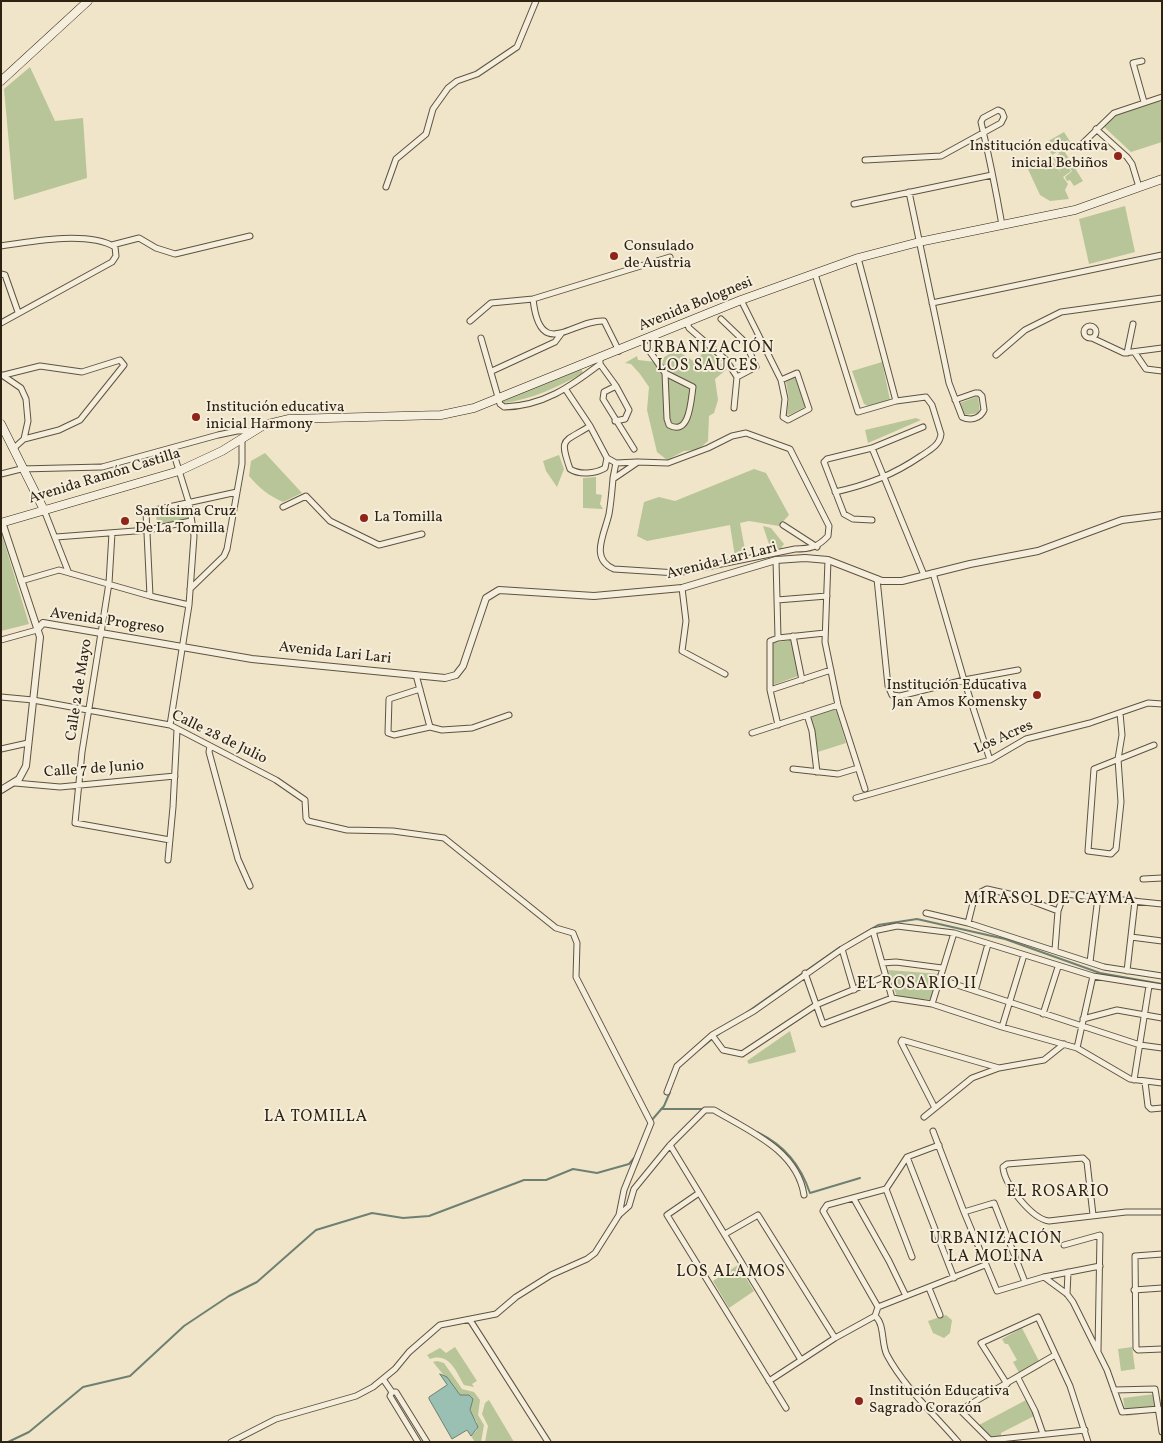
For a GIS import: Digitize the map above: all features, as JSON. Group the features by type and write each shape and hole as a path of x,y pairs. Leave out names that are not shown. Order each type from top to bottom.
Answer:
{"main road":[{"path":"1,81 88,1"},
{"name":"Avenida Bolognesi","path":"242,440 264,425 290,419 441,415 474,408 600,361 619,351 741,300 858,258 920,242 1075,210 1162,180"},
{"path":"1,424 25,468 44,510"},
{"name":"Avenida Ramón Castilla","path":"1,522 179,471 242,440"}],"street":[{"path":"386,187 400,154 426,134 433,109 448,88 457,81 477,74 517,47 536,1"},
{"path":"1142,61 1133,64 1144,102"},
{"path":"1083,142 1114,112 1162,97"},
{"path":"865,160 941,156 983,133 1001,123 1004,117 1002,112 998,110 984,118 981,122 983,133 1002,225"},
{"path":"1096,129 1127,157 1132,164 1139,187"},
{"path":"854,204 992,175"},
{"path":"909,192 949,384 960,415 967,419 979,417 984,410 982,396 979,393 955,400"},
{"path":"112,245 139,238 156,248 175,254 250,236"},
{"path":"1,246 30,242 89,239 104,241 112,245 115,247 116,256 112,262 1,323"},
{"path":"932,303 1162,255"},
{"path":"470,321 491,303 533,299 670,257"},
{"path":"858,258 896,401"},
{"path":"1,274 5,276 18,312"},
{"path":"815,274 858,412 896,401 927,397 940,427 941,440 901,470 884,478 835,492"},
{"path":"996,355 1025,330 1061,312 1162,298"},
{"path":"533,299 538,324 547,332 561,334 598,320 604,321 619,351"},
{"path":"741,300 781,380 785,399 783,417 788,420 809,410 797,373 781,380"},
{"path":"721,319 746,343 756,367 737,377"},
{"path":"687,323 689,328 726,360 737,377 734,408"},
{"path":"1127,353 1133,324"},
{"path":"492,371 555,342 561,334"},
{"path":"481,338 492,371 498,398 504,407 522,407 566,390 600,361 629,410 625,419 615,422"},
{"path":"1092,338 1127,353 1162,348"},
{"path":"642,342 665,373 693,387 686,421 678,428 670,425 667,420 665,373"},
{"path":"1135,353 1146,369 1162,371"},
{"path":"3,375 40,366 82,372 120,360 124,365 80,420 59,430 24,440 14,448"},
{"path":"3,375 21,388 26,399 28,421 24,440"},
{"path":"616,386 604,392 602,399 615,422 634,448"},
{"path":"566,390 590,426 607,458 616,463 668,463 708,448 732,436 746,433 790,449 828,526 828,536 817,547 795,549 677,573 614,569 607,566 600,553 601,537 609,515 616,463"},
{"path":"590,426 564,442 562,447 570,469 575,473 598,472 605,468 607,458"},
{"path":"872,520 864,521 847,517 823,465 825,461 872,448 923,427"},
{"path":"1,474 25,468 94,468 228,433 253,431"},
{"path":"190,589 224,556 231,530 242,464 242,440"},
{"path":"170,725 183,646 194,536 189,503 172,448"},
{"path":"872,448 924,575"},
{"path":"613,479 638,462"},
{"path":"150,596 146,512 237,492"},
{"path":"283,507 306,496 330,521 379,545 422,534"},
{"path":"44,510 68,571"},
{"name":"Avenida Lari Lari","path":"183,646 252,659 445,678 456,674 463,666 486,598 499,590 594,596 682,588 776,560 805,558 828,560 877,579 902,581 1038,551 1122,520 1162,515"},
{"path":"1,522 40,640 24,771 15,783 1,790"},
{"path":"56,537 148,530 191,522"},
{"path":"783,525 817,547"},
{"name":"Calle 2 de Mayo","path":"112,532 110,583 89,711 75,822 170,840"},
{"path":"805,558 806,549"},
{"path":"776,560 778,638"},
{"path":"828,560 825,642 838,705 865,789"},
{"path":"21,581 59,570 68,571 188,606"},
{"path":"933,573 964,680 990,760"},
{"path":"877,579 888,686 892,695 900,696 964,680 1018,670"},
{"path":"682,588 686,622 682,651 725,674"},
{"path":"777,600 827,596"},
{"name":"Avenida Progreso","path":"1,640 37,630 44,623 183,646"},
{"path":"778,725 770,690 769,643 778,638 825,632"},
{"path":"793,636 802,680"},
{"path":"770,690 831,670"},
{"path":"416,675 430,728"},
{"path":"420,689 389,699 388,733 394,734 430,728 442,730 472,728 509,715"},
{"name":"Calle 28 de Julio","path":"1,697 33,700 170,725 276,780 305,800 308,822 347,830 393,831 444,838 556,928 573,934 577,943 576,977 651,1123 624,1190 619,1215"},
{"name":"Los Acres","path":"856,798 990,760 1026,739 1148,704 1162,704"},
{"path":"752,733 838,705"},
{"path":"1120,713 1122,735 1118,759 1121,802 1116,849 1111,854 1088,851 1094,769 1118,759 1154,745"},
{"path":"807,715 812,731 817,772"},
{"path":"168,860 177,730"},
{"path":"1,749 28,743"},
{"path":"210,746 209,752 238,860 250,886"},
{"path":"793,769 838,774 858,768"},
{"name":"Calle 7 de Junio","path":"15,783 60,787 175,776"},
{"path":"1143,879 1162,878"},
{"path":"968,923 975,895 987,889 1018,896 1058,911"},
{"path":"1055,950 1058,911 1064,894 1162,904"},
{"path":"1090,962 1098,897"},
{"path":"1127,971 1135,901"},
{"path":"926,913 968,923 1104,967 1162,976"},
{"path":"667,1092 677,1066 712,1035 754,1010 805,973 873,931 897,926 954,933 1058,967 1093,976 1162,987"},
{"path":"873,931 892,998"},
{"path":"932,1004 938,979 954,933"},
{"path":"1131,937 1162,941"},
{"path":"975,992 988,944"},
{"path":"842,949 854,990"},
{"path":"1002,1027 1024,955"},
{"path":"882,963 896,962 942,968"},
{"path":"1043,1014 1058,967"},
{"path":"805,973 821,1022 825,1024 892,998 932,1004 1002,1027 1076,1048 1134,1080 1162,1083"},
{"path":"712,1035 723,1050 742,1054 816,1005 886,976"},
{"path":"1076,1048 1093,976"},
{"path":"938,979 1140,1045 1162,1048"},
{"path":"1134,1080 1148,986"},
{"path":"1083,1019 1113,1010 1162,1018"},
{"path":"935,1108 902,1040 999,1068"},
{"path":"924,1117 968,1080 999,1068 1044,1060 1064,1044"},
{"path":"1145,1082 1148,1106 1151,1109 1162,1108"},
{"path":"231,1442 276,1420 356,1396 383,1379 440,1325 496,1314 551,1275 587,1259 595,1252 619,1215 629,1206 634,1189 670,1145 705,1110 714,1110 778,1148 795,1170 804,1195"},
{"path":"934,1132 985,1266 997,1291 1044,1277 1100,1266"},
{"path":"670,1145 801,1360"},
{"path":"769,1381 835,1338 875,1316 878,1307 823,1213 827,1205 886,1189 907,1157 939,1145"},
{"path":"907,1157 954,1278"},
{"path":"1093,1215 1086,1162 1083,1158 1007,1164 1003,1167 1003,1173 1010,1185 1031,1213 1040,1220 1049,1221 1093,1215 1162,1212"},
{"path":"886,1189 912,1257"},
{"path":"699,1193 667,1216 786,1408"},
{"path":"854,1199 889,1261 906,1296"},
{"path":"964,1212 994,1203 1025,1282"},
{"path":"725,1234 758,1215 835,1338"},
{"path":"1064,1244 1099,1235 1098,1351"},
{"path":"1162,1254 1135,1257 1134,1290 1136,1348 1138,1350 1162,1349"},
{"path":"878,1307 985,1266"},
{"path":"1067,1294 1068,1272"},
{"path":"1044,1277 1067,1294 1098,1351 1124,1414 1159,1409"},
{"path":"929,1288 940,1315"},
{"path":"1134,1290 1162,1288"},
{"path":"875,1316 880,1323 885,1351 894,1366 958,1442"},
{"path":"1006,1384 981,1343 1037,1317 1070,1386 1088,1442"},
{"path":"470,1320 548,1442"},
{"path":"1055,1355 962,1409 962,1412 988,1440 1085,1430"},
{"path":"1018,1378 1035,1411 1043,1434"},
{"path":"383,1379 392,1392 396,1392 427,1442"},
{"path":"1114,1390 1154,1389 1156,1391 1162,1432"},
{"path":"392,1392 390,1396 418,1442"}],"green space":[{"path":"30,67 55,121 83,118 87,178 14,200 4,89"},
{"path":"1159,101 1162,102 1162,142 1131,152 1102,125 1116,115"},
{"path":"1064,132 1071,143 1052,155 1045,143"},
{"path":"1063,149 1083,181 1074,186 1065,177 1072,171 1058,152"},
{"path":"1059,154 1071,171 1063,177 1068,184 1065,190 1069,199 1050,201 1040,195 1026,165 1031,164 1033,168 1052,161 1061,173 1053,158"},
{"path":"1125,206 1135,252 1089,264 1079,219"},
{"path":"706,349 727,369 715,379 718,400 714,413 709,416 708,441 698,450 684,451 667,460 657,452 647,410 649,387 631,364 625,363 637,356 638,360 656,362 676,350 695,362"},
{"path":"882,362 890,400 868,406 864,404 852,371"},
{"path":"581,368 583,373 545,392 525,399 504,403 501,401"},
{"path":"795,377 805,407 789,415 787,414 789,399 786,382"},
{"path":"978,396 980,413 964,415 960,403"},
{"path":"916,418 921,420 868,443 865,430"},
{"path":"265,453 302,493 283,502 264,491 253,481 249,476 251,461"},
{"path":"559,455 564,469 557,487 546,471 543,461"},
{"path":"754,469 766,473 789,515 779,526 749,521 740,523 746,555 735,557 730,525 647,541 637,536 644,502 659,497 675,501"},
{"path":"596,477 596,494 602,495 600,504 603,509 583,508 583,478"},
{"path":"186,506 188,520 158,526 155,512"},
{"path":"763,526 771,528 784,544 781,548 771,550"},
{"path":"1,532 29,624 1,631"},
{"path":"791,640 798,676 773,685 773,643"},
{"path":"836,709 846,743 818,752 810,717"},
{"path":"888,970 940,974 932,1000 897,997"},
{"path":"790,1031 796,1052 749,1064 747,1061"},
{"path":"738,1265 754,1291 729,1308 713,1281"},
{"path":"946,1315 952,1320 950,1333 944,1338 933,1333 928,1321"},
{"path":"1022,1328 1042,1367 1022,1378 1013,1362 1017,1360 1008,1344 1005,1344 1002,1339"},
{"path":"455,1347 477,1381 472,1384 474,1387 464,1385 455,1369 447,1360 442,1358 430,1359 427,1355 440,1348 446,1353"},
{"path":"1132,1347 1135,1369 1121,1371 1118,1349"},
{"path":"433,1362 444,1363 462,1389 474,1392 480,1400 478,1415 484,1425 481,1442 475,1442 471,1436 477,1430 477,1422 471,1413 469,1395 460,1395"},
{"path":"1155,1394 1157,1412 1126,1416 1123,1398"},
{"path":"489,1400 514,1442 485,1442 488,1426 482,1414 485,1403"},
{"path":"1026,1400 1034,1416 1001,1433 1001,1437 990,1438 979,1425"}],"water":[{"path":"440,1374 447,1377 460,1395 469,1395 473,1399 470,1410 478,1427 471,1436 467,1430 452,1439 429,1399 429,1397 447,1385"}],"waterway":[{"path":"849,942 878,925 917,919 1005,939 1100,973 1162,984"},
{"path":"746,1013 840,947"},
{"path":"698,1050 720,1033"},
{"path":"651,1121 664,1106 670,1092"},
{"path":"661,1109 704,1109"},
{"path":"716,1109 738,1121"},
{"path":"757,1132 776,1143 790,1157 801,1173 810,1193 860,1178"},
{"path":"8,1442 29,1432 83,1387 130,1376 184,1326 229,1296 257,1282 316,1230 372,1213 403,1218 429,1216 524,1180 546,1180 573,1169 597,1173 629,1164 635,1157"}],"place":[{"name":"Institución educativa inicial Bebiños","path":"1118,156"},
{"name":"Consulado de Austria","path":"614,256"},
{"name":"Institución educativa inicial Harmony","path":"196,417"},
{"name":"La Tomilla","path":"364,518"},
{"name":"Santísima Cruz De La Tomilla","path":"125,521"},
{"name":"Institución Educativa Jan Amos Komensky","path":"1037,695"},
{"name":"Institución Educativa Sagrado Corazón","path":"859,1401"}],"district":[{"name":"URBANIZACIÓN LOS SAUCES","path":"708,358"},
{"name":"MIRASOL DE CAYMA","path":"1050,900"},
{"name":"EL ROSARIO II","path":"917,985"},
{"name":"LA TOMILLA","path":"316,1118"},
{"name":"EL ROSARIO","path":"1058,1193"},
{"name":"URBANIZACIÓN LA MOLINA","path":"996,1249"},
{"name":"LOS ALAMOS","path":"731,1273"}]}
